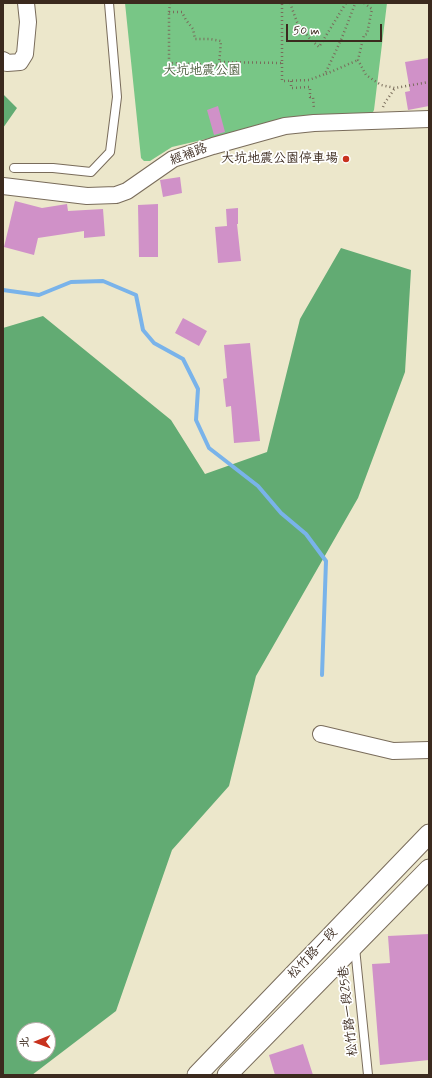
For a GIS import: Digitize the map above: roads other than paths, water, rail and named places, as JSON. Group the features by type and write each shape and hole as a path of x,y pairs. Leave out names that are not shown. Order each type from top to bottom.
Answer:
{"street":[{"path":"3,60 7,63 20,62 25,54 28,22 26,3"},
{"name":"經補路","path":"3,186 87,196 116,195 127,190 173,159 285,126 314,123 429,119"},
{"path":"321,734 393,751 429,750"},
{"name":"松竹路一段","path":"197,1075 429,834"},
{"name":"松竹路一段","path":"227,1075 429,869"}],"lane":[{"path":"14,168 53,168 91,172 110,152 117,97 109,3"},
{"name":"松竹路一段25巷","path":"354,945 368,1075"}],"waterway":[{"path":"3,290 39,295 71,282 103,281 136,295 143,330 154,343 183,359 198,389 196,420 209,448 258,486 281,513 306,534 326,561 322,675"}],"place":[{"name":"大坑地震公園停車場","path":"346,159"}],"park label":[{"name":"大坑地震公園","path":"202,71"}]}
